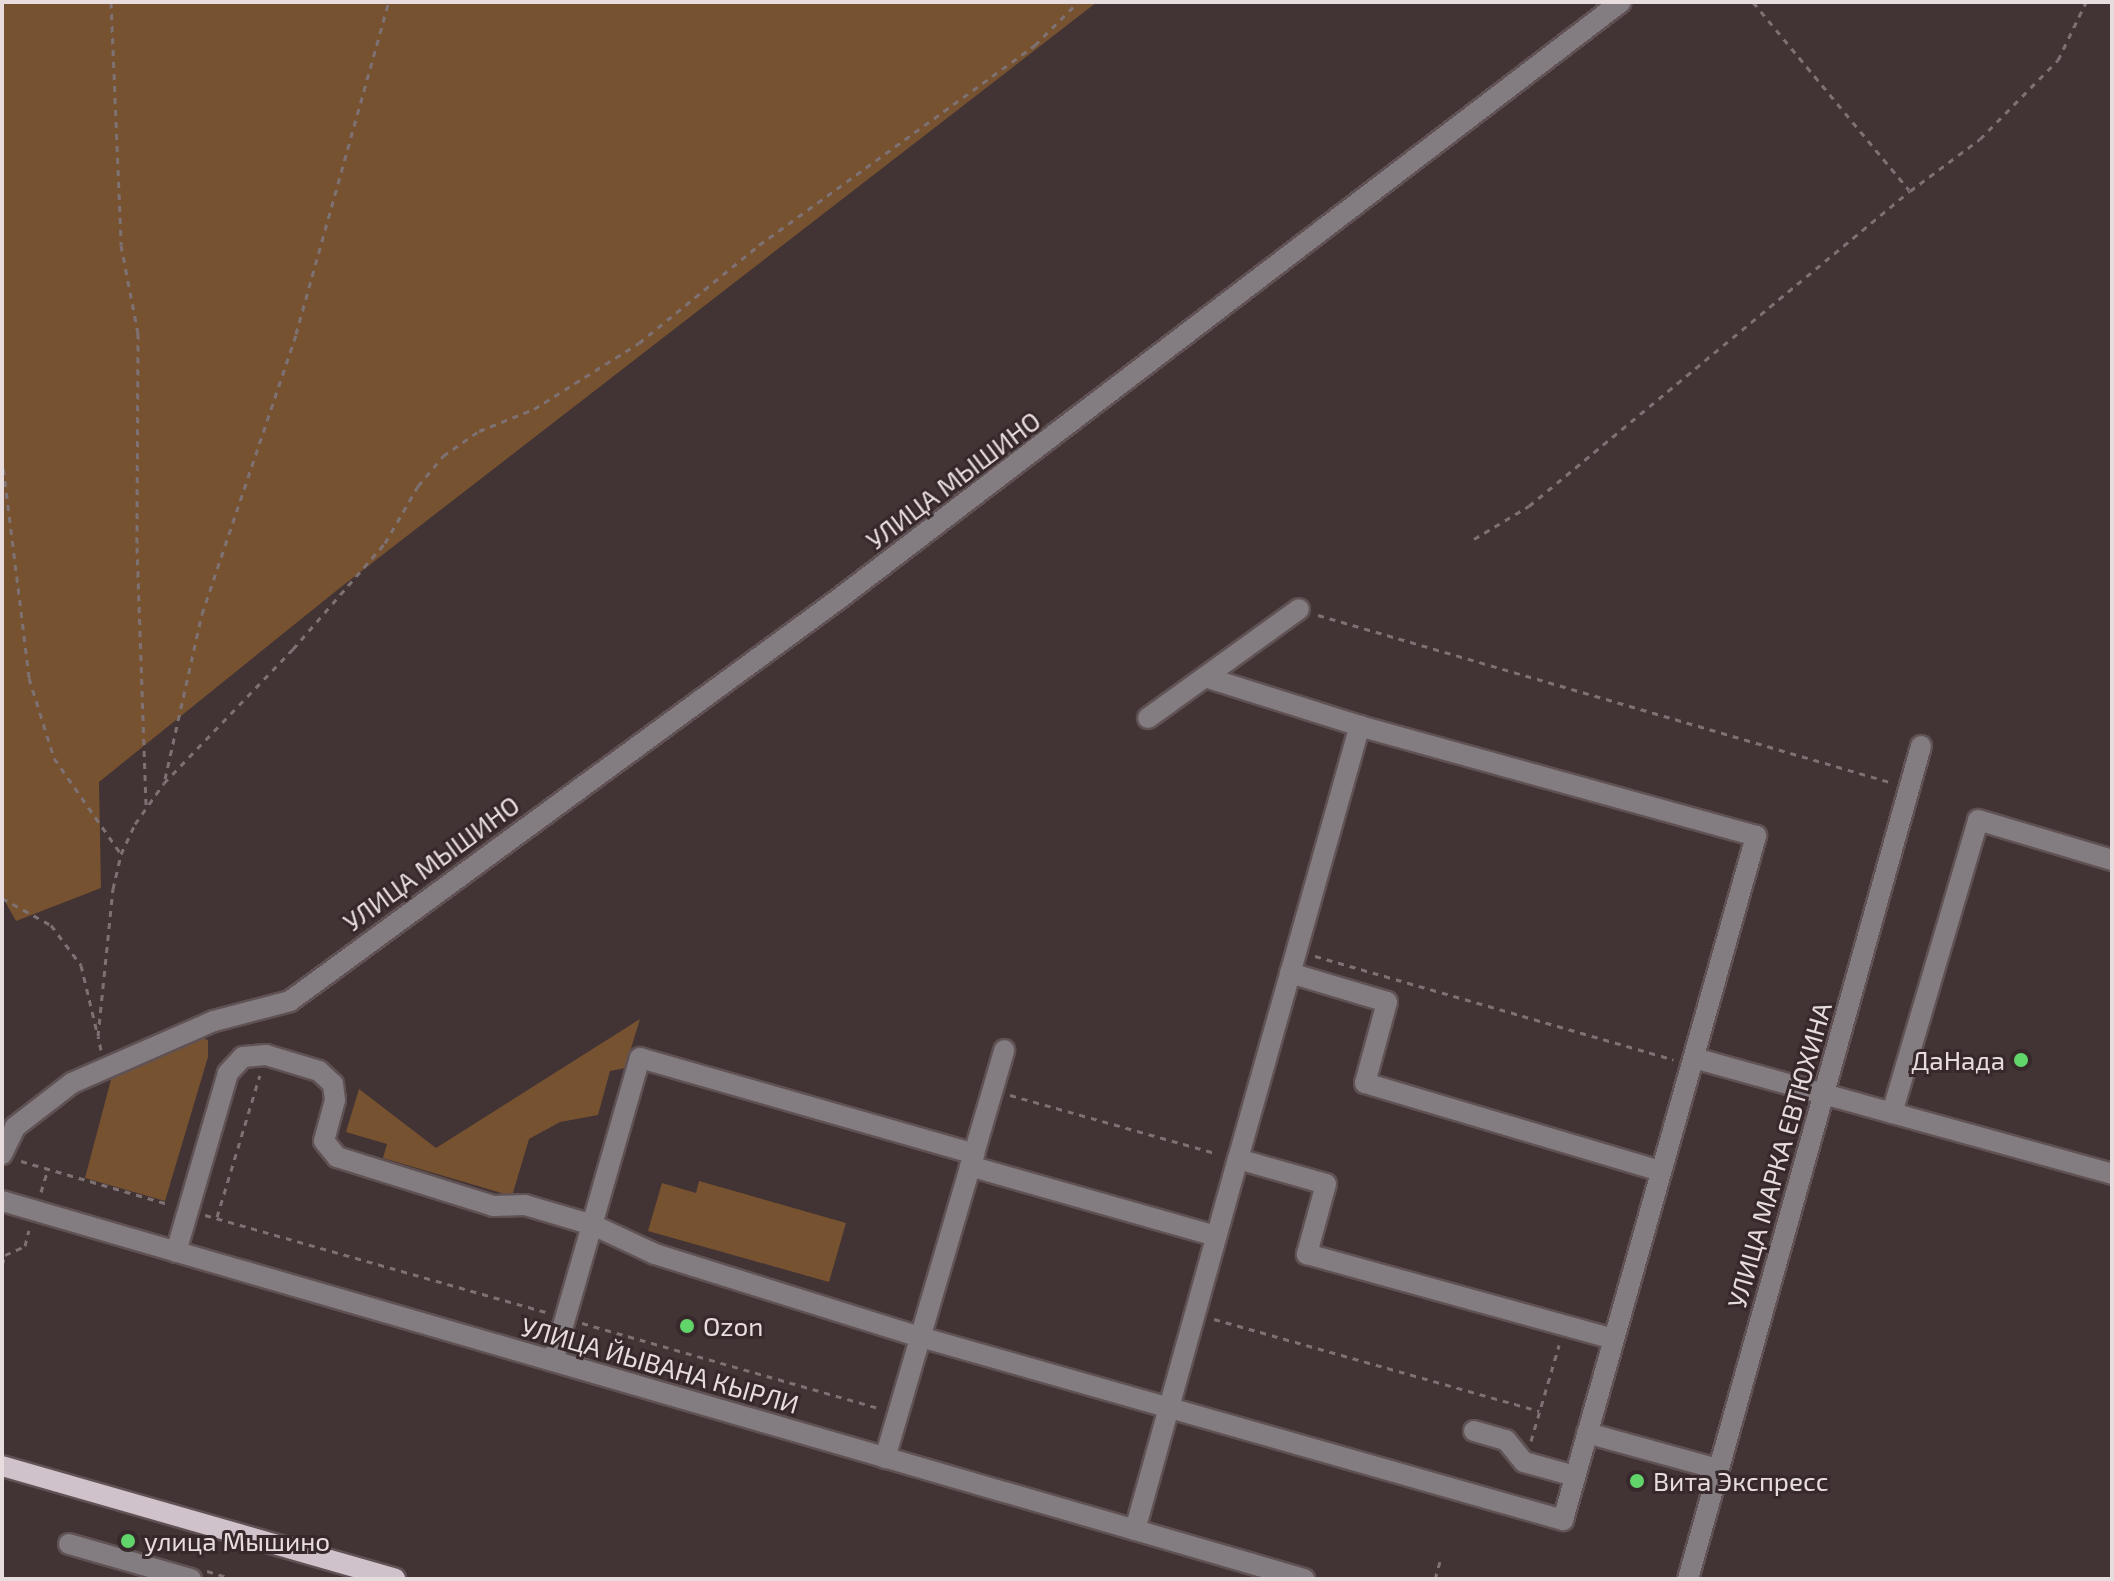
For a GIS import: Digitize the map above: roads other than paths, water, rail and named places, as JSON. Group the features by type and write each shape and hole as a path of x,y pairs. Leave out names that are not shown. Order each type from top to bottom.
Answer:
{"main road":[{"path":"2,1466 395,1579"}],"street":[{"name":"УЛИЦА МЫШИНО","path":"10,1157 15,1127 40,1103 105,1066 214,1021 282,1006 836,601 1621,2"},
{"path":"1148,718 1299,609"},
{"path":"176,1252 231,1067 250,1054 266,1055 319,1071 333,1084 335,1100 324,1141 337,1157 493,1206 525,1205 593,1225 655,1254 917,1336 1563,1520 1756,836 1360,726 1211,679"},
{"path":"1135,1530 1360,726"},
{"name":"УЛИЦА МАРКА ЕВТЮХИНА","path":"1688,1579 1921,746"},
{"path":"1892,1113 1978,820 2112,860"},
{"path":"1290,973 1387,1002 1365,1083 1661,1171"},
{"path":"885,1458 917,1336 1004,1050"},
{"path":"553,1361 640,1058 1216,1236"},
{"path":"1693,1061 1823,1093 2112,1174"},
{"path":"1238,1159 1326,1184 1307,1254 1613,1339"},
{"name":"УЛИЦА ЙЫВАНА КЫРЛИ","path":"2,1201 1304,1579"},
{"path":"1474,1431 1506,1440 1524,1462 1575,1476"},
{"path":"1587,1433 1718,1469"},
{"path":"69,1544 191,1579"}],"place":[{"name":"ДаНада","path":"2021,1060"},
{"name":"Ozon","path":"687,1326"},
{"name":"Вита Экспресс","path":"1637,1481"},
{"name":"улица Мышино","path":"128,1541"}]}
